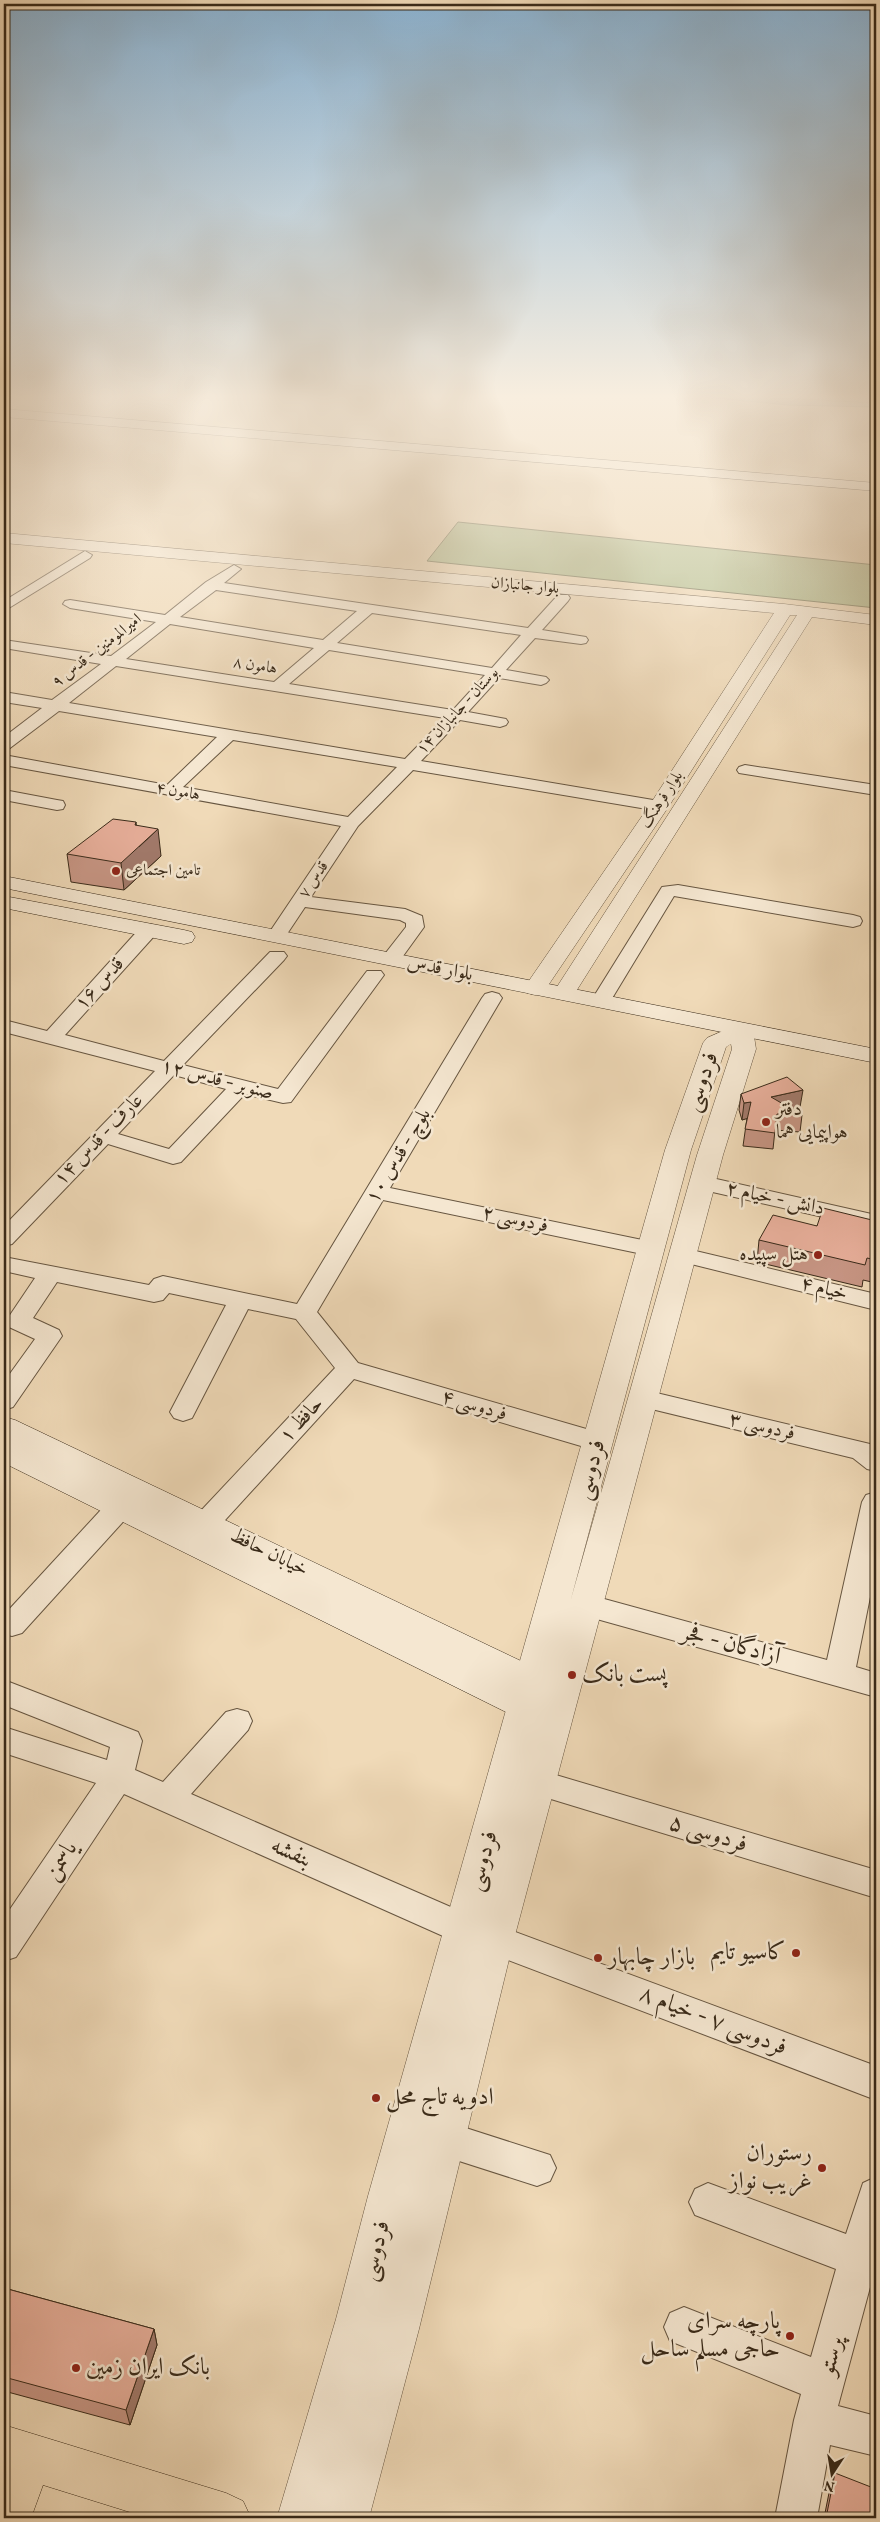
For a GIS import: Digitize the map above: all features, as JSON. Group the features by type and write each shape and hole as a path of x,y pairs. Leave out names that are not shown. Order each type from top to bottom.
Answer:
{"main road":[{"path":"7,2518 16,2453 226,2518"}],"street":[{"name":"بلوار جانبازان","path":"4,538 562,598 782,614"},
{"name":"بلوار جانبازان","path":"4,547 234,569 351,576 805,616 876,620"},
{"path":"4,607 85,555"},
{"name":"امیرالمومنین - قدس ۹","path":"4,745 234,569"},
{"path":"211,585 581,640"},
{"name":"بوستان - جانبازان ۱۴","path":"352,824 457,715 562,598"},
{"path":"70,604 541,680"},
{"path":"277,687 369,608"},
{"name":"بلوار فرهنگ","path":"535,988 659,806 782,614"},
{"name":"بلوار جانبازان","path":"805,616 876,628"},
{"path":"564,993 805,616"},
{"path":"768,637 781,636 790,640"},
{"name":"هامون ۸","path":"4,644 500,722"},
{"path":"4,697 659,806"},
{"path":"171,790 229,735"},
{"name":"هامون ۴","path":"4,760 352,824"},
{"path":"745,770 876,790"},
{"path":"4,795 57,806"},
{"name":"قدس ۷","path":"276,946 300,901 352,824"},
{"name":"بلوار قدس","path":"4,882 276,946 374,975 492,998 733,1040 876,1056"},
{"path":"601,1001 668,891 678,890 853,921"},
{"path":"300,901 405,915 415,920 415,927 391,959"},
{"name":"بلوار قدس","path":"4,902 149,930 391,959 564,993 601,1001 733,1040 876,1075"},
{"name":"قدس ۱۶","path":"51,1038 149,930"},
{"name":"عارف - قدس ۱۴","path":"4,1238 169,1068 276,946"},
{"name":"صنوبر - قدس ۱۲","path":"4,1026 283,1097 374,975"},
{"name":"بلوچ - قدس ۱۰","path":"304,1313 378,1192 492,998"},
{"name":"فردوسی","path":"344,2518 396,2329 444,2139 479,1934 529,1694 598,1442 668,1252 702,1183 733,1040"},
{"name":"فردوسی","path":"301,2518 359,2318 390,2196 479,1934 539,1783 586,1605 644,1399 668,1252 678,1150 733,1040"},
{"path":"103,1136 173,1156 241,1086"},
{"name":"دانش - خیام ۲","path":"702,1183 876,1222"},
{"name":"فردوسی ۲","path":"378,1192 668,1252"},
{"name":"خیام ۴","path":"668,1252 876,1302"},
{"path":"4,1264 154,1294 163,1284 304,1313 349,1369"},
{"path":"4,1401 50,1336 18,1321 51,1273"},
{"path":"184,1412 242,1300"},
{"name":"فردوسی ۴","path":"349,1369 598,1442"},
{"name":"حافظ ۱","path":"206,1522 349,1369"},
{"name":"فردوسی ۳","path":"644,1399 861,1451 876,1462"},
{"name":"خیابان حافظ","path":"4,1427 206,1522 529,1694"},
{"name":"خیابان حافظ","path":"4,1450 529,1694"},
{"path":"839,1675 876,1502"},
{"path":"12,1625 121,1506"},
{"name":"آزادگان - فجر","path":"586,1605 876,1685"},
{"name":"یاسمن","path":"4,1692 127,1741 118,1777 4,1946"},
{"path":"168,1798 237,1721"},
{"name":"بنفشه","path":"4,1740 118,1777 479,1934"},
{"name":"فردوسی ۵","path":"539,1783 876,1884"},
{"name":"فردوسی ۷ - خیام ۸","path":"479,1934 876,2083"},
{"path":"444,2139 537,2168"},
{"name":"پرستو","path":"796,2518 819,2401 876,2196"},
{"path":"708,2202 858,2258"},
{"path":"684,2326 819,2401 876,2436"}],"green space":[{"path":"458,522 876,565 876,608 427,561"}],"building":[{"path":"113,819 136,822 135,825 158,829 121,863 67,854"},
{"path":"787,1077 803,1090 771,1097 802,1115 777,1114 775,1133 745,1129 751,1102 744,1103 741,1094"},
{"path":"823,1208 876,1221 876,1260 867,1258 865,1265 759,1240 773,1215 817,1226"},
{"name":"بانک ایران زمین","path":"4,2288 154,2329 126,2410 4,2377"},
{"path":"835,2473 876,2489 876,2518 826,2518"}],"place":[{"name":"تامین اجتماعی","path":"116,871"},
{"name":"دفتر هواپیمایی هما","path":"766,1122"},
{"name":"هتل سپیده","path":"818,1255"},
{"name":"پست بانک","path":"572,1675"},
{"name":"کاسیو تایم","path":"796,1953"},
{"name":"بازار چابهار","path":"598,1958"},
{"name":"ادویه تاج محل","path":"376,2098"},
{"name":"رستوران غریب نواز","path":"822,2168"},
{"name":"پارچه سرای حاجی مسلم ساحل","path":"790,2336"},
{"name":"بانک ایران زمین","path":"76,2368"}]}
